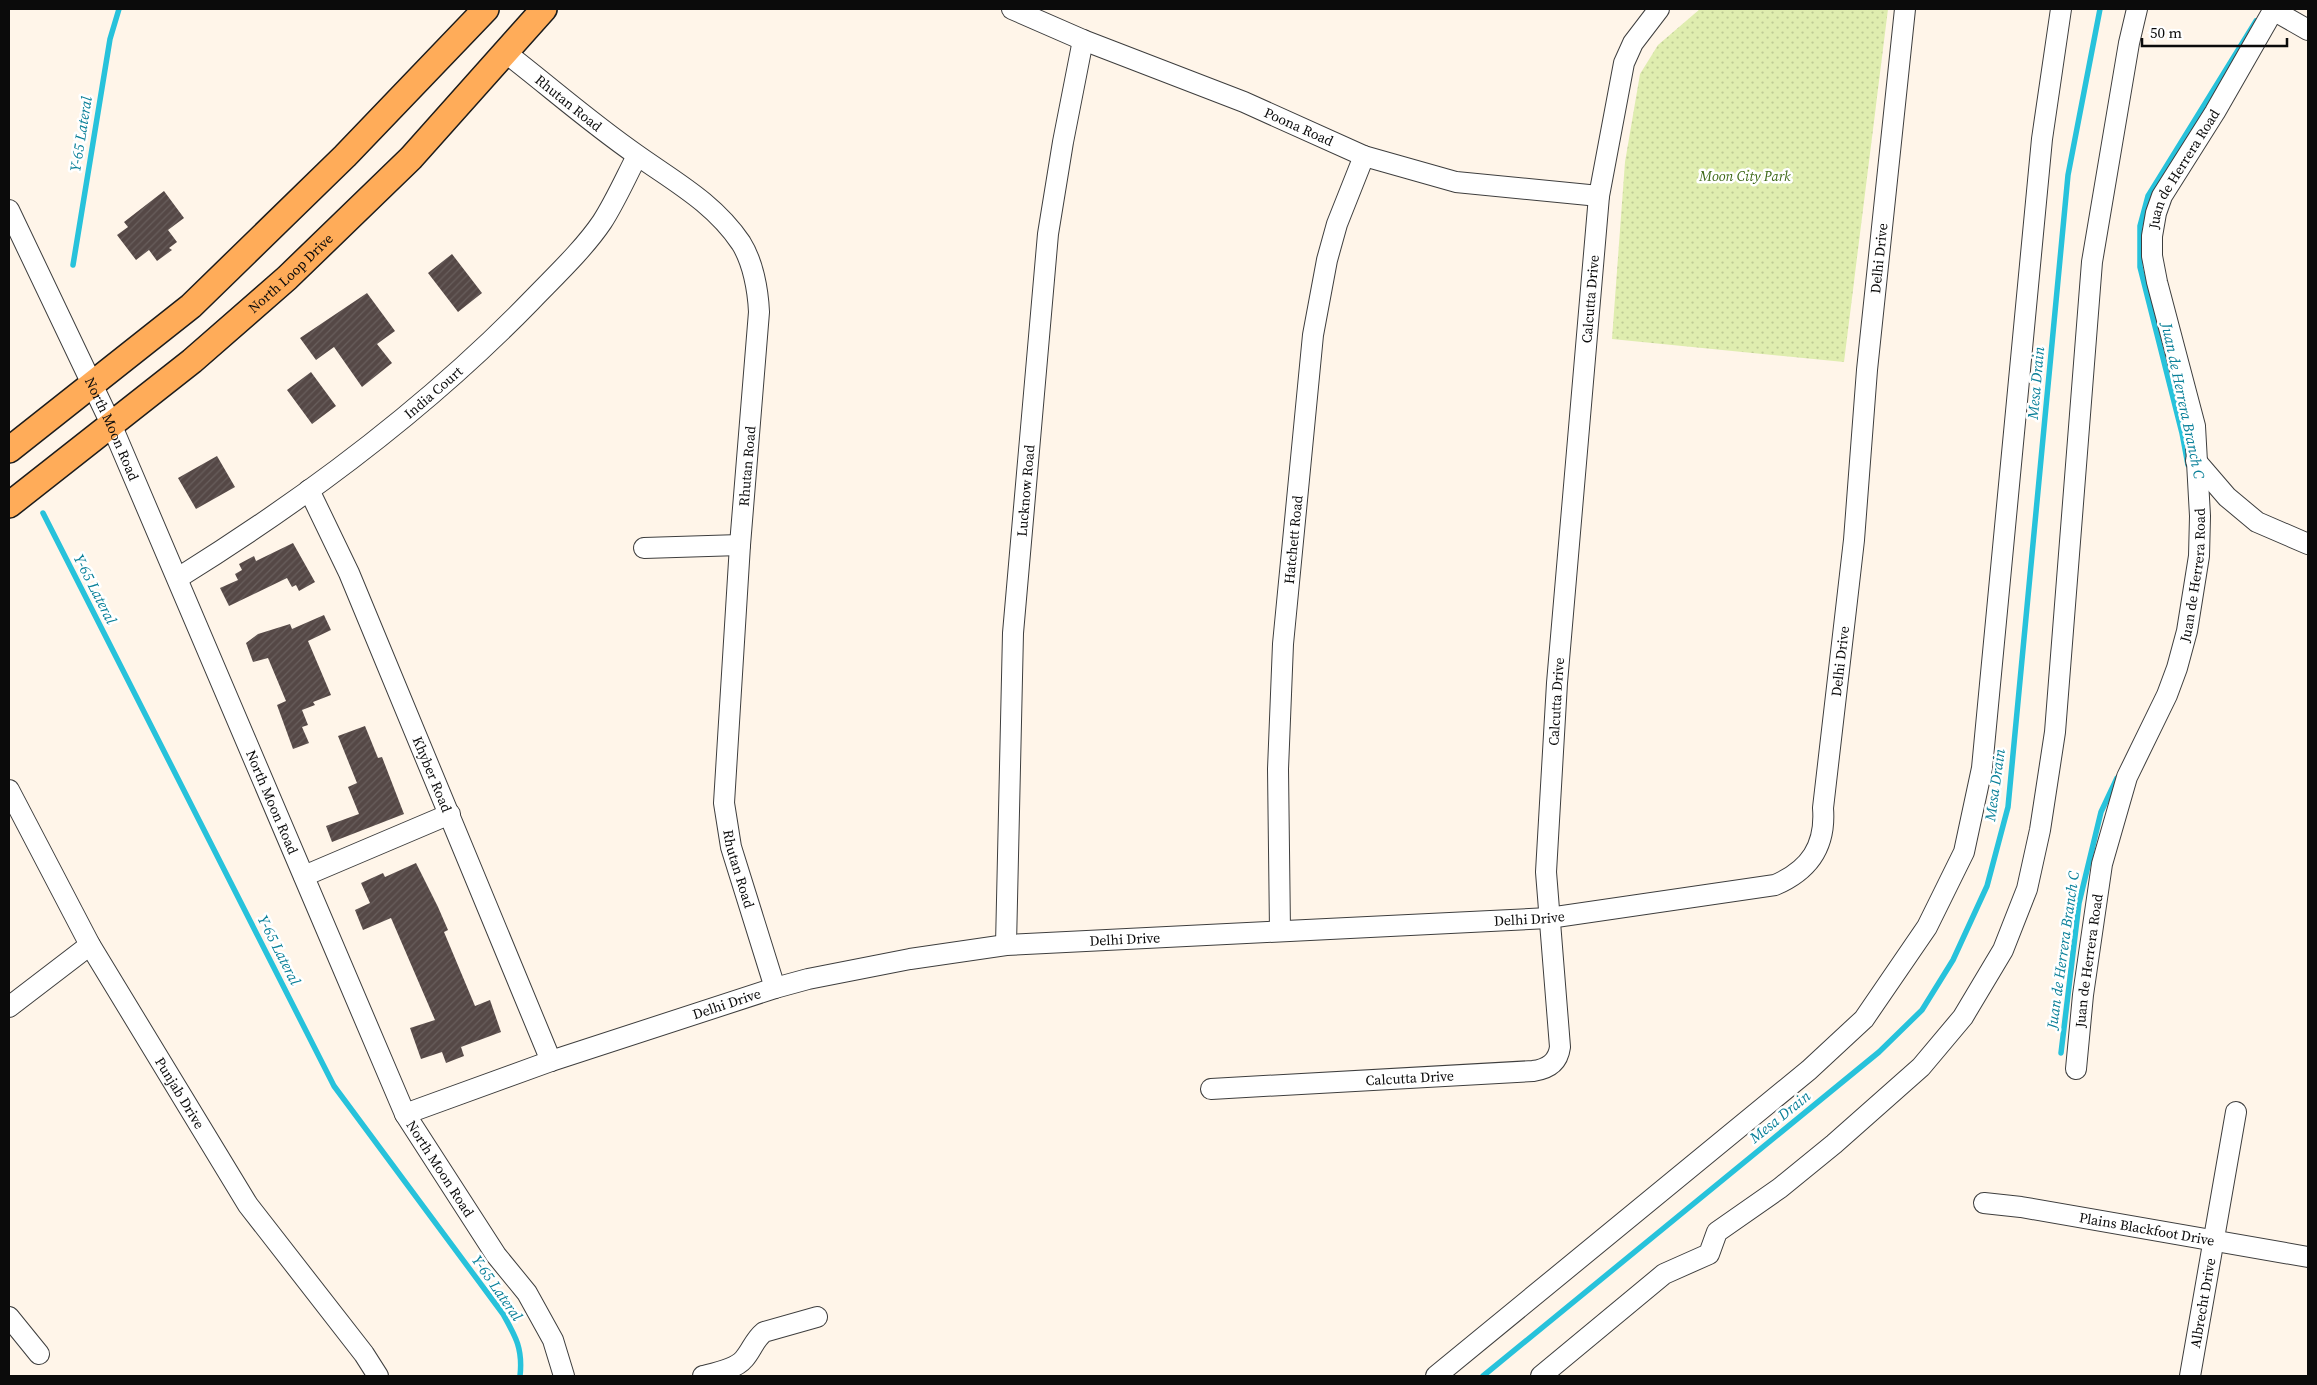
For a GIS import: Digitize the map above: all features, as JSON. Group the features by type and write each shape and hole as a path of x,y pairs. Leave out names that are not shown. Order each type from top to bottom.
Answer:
{"main road":[{"path":"9,450 191,306 346,156 486,9"},
{"name":"North Loop Drive","path":"9,505 192,361 287,278 411,158 544,9"}],"street":[{"name":"Poona Road","path":"1012,9 1084,40 1244,102 1364,156 1456,182 1599,196"},
{"name":"Calcutta Drive","path":"1212,1089 1543,1069 1552,1064 1559,1054 1546,872 1557,683 1599,196 1624,63 1633,43 1659,9"},
{"name":"Delhi Drive","path":"405,1114 551,1060 775,988 808,979 910,959 1006,945 1549,918 1776,885 1792,878 1808,864 1818,848 1824,822 1823,808 1854,540 1866,370 1905,9"},
{"path":"1436,1376 1809,1070 1864,1019 1927,927 1964,852 1982,768 2042,139 2061,9"},
{"path":"1541,1376 1664,1274 1709,1254 1717,1232 1788,1182 1921,1067 1963,1018 2003,950 2028,889 2040,830 2055,732 2092,262 2129,42 2137,9"},
{"path":"2273,9 2308,30"},
{"name":"Juan de Herrera Road","path":"2076,1070 2082,995 2102,864 2127,777 2167,695 2177,668 2187,631 2200,556 2200,516 2195,426 2152,256 2152,236 2156,213 2162,196 2215,112 2273,9"},
{"name":"Lucknow Road","path":"1006,945 1014,623 1048,234 1063,142 1084,40"},
{"name":"Rhutan Road","path":"506,53 637,156 672,177 695,195 727,225 742,244 751,266 758,295 759,312 740,546 724,803 731,847 775,988"},
{"name":"India Court","path":"178,578 245,536 309,490 455,375 522,310 601,222 637,156"},
{"name":"Hatchett Road","path":"1280,931 1278,770 1283,644 1310,364 1327,260 1337,224 1364,156"},
{"name":"North Moon Road","path":"9,210 111,424 405,1114 496,1254 527,1293 553,1340 564,1376"},
{"path":"2196,461 2227,497 2257,522 2308,544"},
{"name":"Khyber Road","path":"309,490 349,573 551,1060"},
{"path":"644,548 740,546"},
{"name":"Punjab Drive","path":"9,790 90,945 248,1205 364,1354 378,1376"},
{"path":"304,876 450,814"},
{"path":"9,1007 90,945"},
{"name":"Albrecht Drive","path":"2190,1376 2236,1112"},
{"name":"Plains Blackfoot Drive","path":"1984,1203 2021,1207 2308,1257"},
{"path":"9,1317 39,1354"},
{"path":"703,1376 744,1360 758,1337 764,1332 817,1317"}],"green space":[{"name":"Moon City Park","path":"1700,9 1888,9 1844,362 1612,339 1625,162 1640,74 1658,45"}],"building":[{"path":"164,191 184,218 168,230 177,242 169,248 172,250 157,261 149,250 136,260 117,235 128,227 124,222"},
{"path":"452,254 482,293 458,312 428,273"},
{"path":"367,293 395,331 377,344 392,363 362,387 334,347 316,360 300,338"},
{"path":"311,372 336,406 312,424 287,390"},
{"path":"217,456 235,487 196,509 178,478"},
{"path":"293,543 315,582 299,591 296,585 292,587 287,578 229,606 220,588 238,580 235,574 242,570 239,564 254,556 256,561"},
{"path":"324,615 331,630 308,641 331,695 313,702 315,705 302,710 308,725 302,727 309,743 293,749 277,705 286,701 268,658 253,662 246,643 258,634 290,624 292,629"},
{"path":"365,726 378,758 382,757 404,814 332,842 326,826 359,814 348,787 357,783 338,736"},
{"path":"416,863 448,930 444,932 475,1006 490,1000 501,1032 461,1047 464,1056 446,1063 442,1052 421,1059 410,1028 435,1020 391,918 363,930 355,910 370,903 361,883 383,873 385,877"}],"waterway":[{"name":"Y-65 Lateral","path":"73,265 110,39 119,9"},
{"name":"Mesa Drain","path":"1483,1376 1879,1052 1922,1010 1953,960 1987,886 2008,807 2068,175 2100,9"},
{"name":"Juan de Herrera Branch C","path":"2188,465 2182,433 2140,267 2140,226 2148,196 2256,21"},
{"name":"Y-65 Lateral","path":"43,513 334,1086 503,1314 518,1344 521,1367 520,1376"},
{"name":"Juan de Herrera Branch C","path":"2061,1053 2079,903 2101,812 2117,778"}]}
